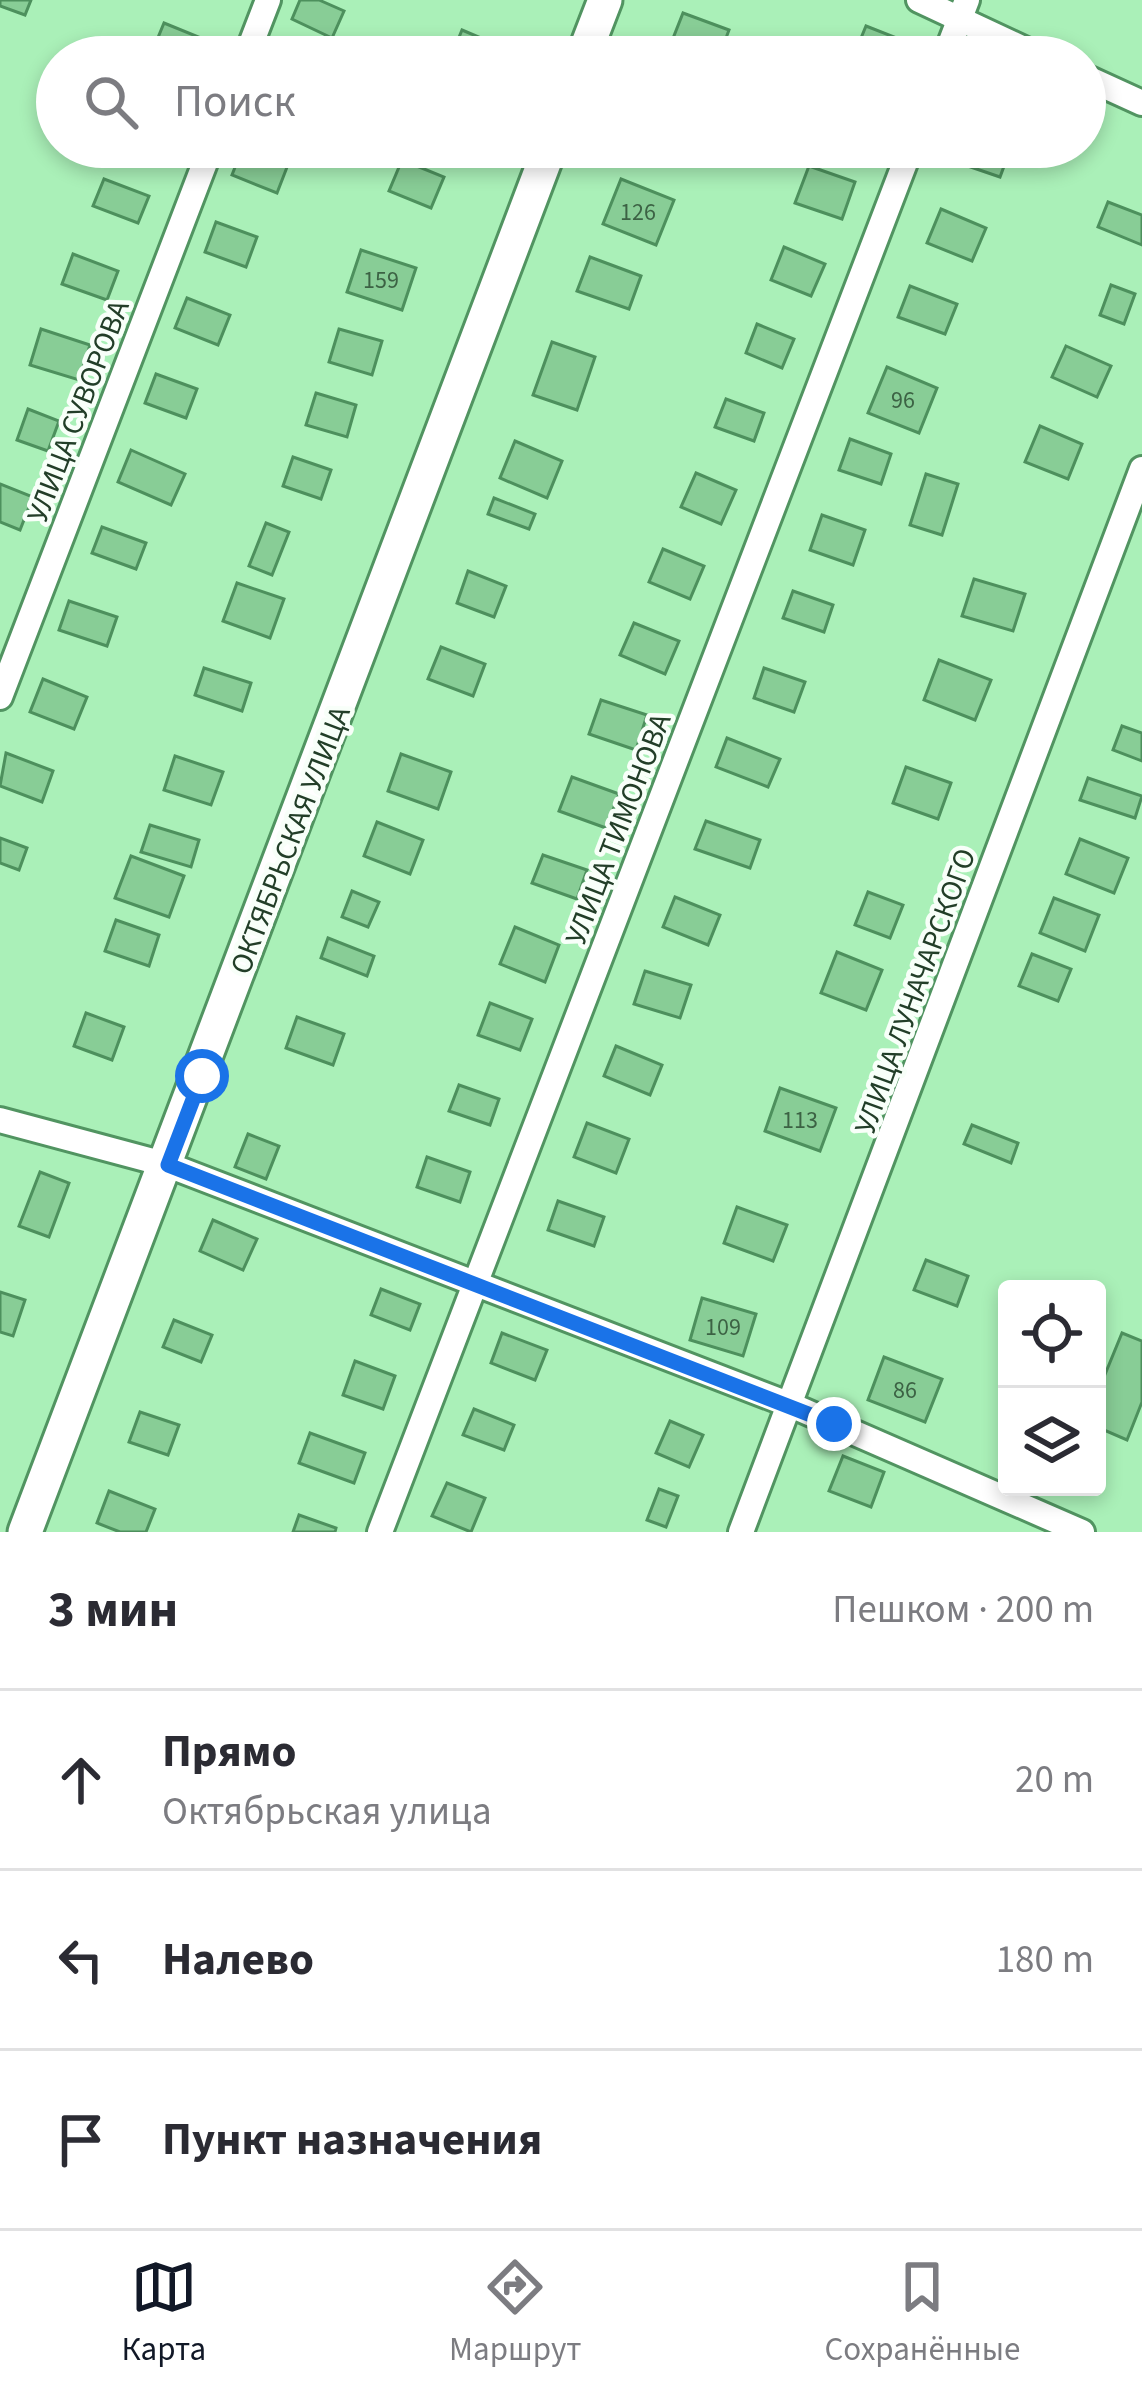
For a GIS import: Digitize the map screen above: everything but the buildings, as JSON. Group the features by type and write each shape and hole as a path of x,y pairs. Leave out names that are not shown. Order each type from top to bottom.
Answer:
{"street":[{"path":"254,36 268,0"},
{"path":"591,36 605,0"},
{"path":"919,0 963,10 1006,36"},
{"path":"1106,87 1142,103"},
{"name":"УЛИЦА СУВОРОВА","path":"0,697 204,168"},
{"name":"ОКТЯБРЬСКАЯ УЛИЦА","path":"25,1532 168,1165 542,168"},
{"name":"УЛИЦА ТИМОНОВА","path":"380,1532 903,168"},
{"name":"УЛИЦА ЛУНАЧАРСКОГО","path":"741,1532 793,1406 1142,470"},
{"path":"0,1120 168,1165 793,1406 1082,1532"}],"route":[{"path":"202,1076 168,1165 834,1424"}]}
